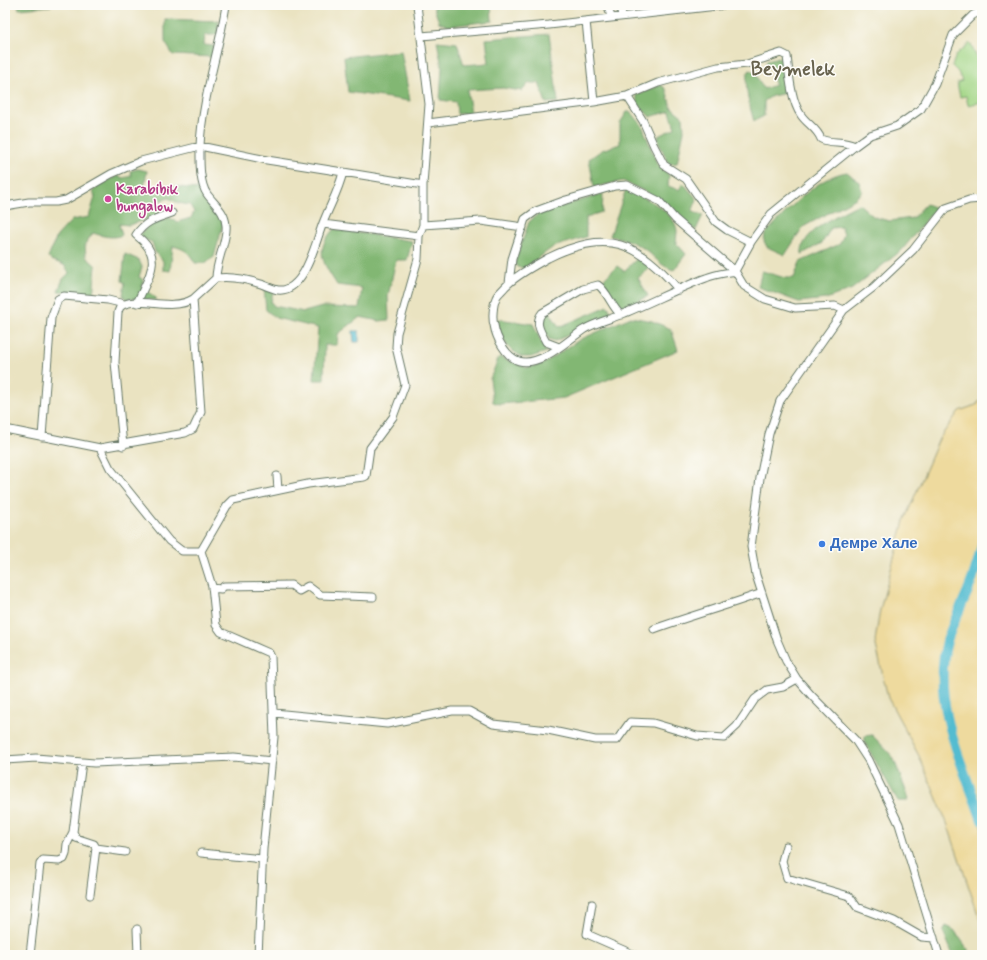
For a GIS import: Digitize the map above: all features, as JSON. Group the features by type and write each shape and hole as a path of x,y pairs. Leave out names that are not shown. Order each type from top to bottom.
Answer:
{"street":[{"path":"216,278 216,270 227,226 222,212 207,194 203,184 200,146 206,99 220,40 226,5"},
{"path":"258,955 263,859 272,760 274,713 271,657 269,653 221,632 216,625 212,588 201,551 227,506 233,500 278,490 364,478 366,476 370,448 393,417 405,385 396,348 397,333 418,259 419,236 423,225 423,185 429,104 417,5"},
{"path":"608,5 611,18"},
{"path":"620,5 622,16"},
{"path":"421,36 520,28 726,5"},
{"path":"679,290 660,269 638,252 619,243 594,242 568,248 541,262 509,283 496,298 493,322 496,335 508,352 519,361 531,361 543,357 559,348 585,329 679,290 707,277 735,271 751,242 771,214 870,135 897,126 921,109 935,84 953,35 973,15 982,11"},
{"path":"586,21 594,102"},
{"path":"428,123 594,102 627,96 658,83 718,66 747,64 781,53 787,56 790,80 801,115 818,132 821,139 827,142 844,141 855,146"},
{"path":"627,96 643,121 664,164 686,179 716,222 727,230 751,242"},
{"path":"5,206 29,202 66,200 111,174 141,161 200,146 267,160 423,185"},
{"path":"42,437 51,318 58,299 64,296 108,300 124,304 137,302 169,306 179,305 193,299 216,278 228,276 279,290 293,285 303,275 320,236 322,224 340,186 343,172"},
{"path":"509,283 512,259 526,219 536,211 566,200 615,186 627,185 659,201 675,219 735,271 744,286 765,299 796,308 835,306 844,310"},
{"path":"939,955 899,824 868,760 855,740 797,679 777,640 762,593 751,547 754,510 769,434 780,401 844,310 874,287 913,250 946,208 969,200 982,199"},
{"path":"137,302 153,263 152,252 147,244 136,235 141,226 149,221 172,213"},
{"path":"423,225 481,221 522,227"},
{"path":"322,224 419,236"},
{"path":"559,348 546,342 538,324 538,317 542,313 583,289 598,285 603,288 614,309 620,315"},
{"path":"5,429 100,448 123,446 185,433 193,429 198,422 201,412 193,299"},
{"path":"123,446 115,362 118,312 124,304"},
{"path":"100,448 110,468 169,541 182,551 201,551"},
{"path":"276,476 278,490"},
{"path":"212,588 221,589 224,586 291,585 299,591 308,586 320,595 373,597"},
{"path":"654,629 679,620 691,618 710,609 724,607 762,593"},
{"path":"274,713 387,724 452,711 469,711 493,724 548,730 594,740 617,740 630,722 653,724 697,736 724,738 737,726 755,699 767,690 783,687 797,679"},
{"path":"5,760 36,758 82,762 234,757 272,760"},
{"path":"30,955 40,864 43,860 60,861 64,859 67,844 73,832 82,762"},
{"path":"73,832 76,838 94,844 96,848 125,852"},
{"path":"786,846 782,861 787,878 849,896 857,907 894,921 922,937 934,938"},
{"path":"90,895 96,848"},
{"path":"201,853 263,859"},
{"path":"592,904 587,934 635,955"},
{"path":"137,929 138,955"}],"green space":[{"path":"18,5 51,5 51,6 19,9"},
{"path":"433,5 491,5 492,21 448,26 439,22"},
{"path":"165,19 219,21 217,35 205,35 204,45 214,46 212,57 173,55 165,42"},
{"path":"549,34 558,102 546,103 539,83 529,83 522,91 503,88 467,90 471,113 457,114 456,102 440,100 442,67 437,41 457,43 464,65 489,63 486,39"},
{"path":"970,43 982,69 982,102 968,105 966,96 960,97 957,83 962,81 958,72 952,66 956,55"},
{"path":"401,51 410,101 348,92 344,57"},
{"path":"783,57 785,60 789,87 786,93 772,96 764,101 764,116 754,121 748,95 746,80 747,74 750,70 754,72 764,89 775,85 772,67 768,67 766,63 767,61"},
{"path":"661,85 666,89 671,107 683,117 684,131 677,163 669,164 659,143 658,136 675,128 670,111 650,117 638,104 636,95"},
{"path":"627,112 631,112 642,125 657,164 669,175 668,186 679,190 683,183 697,199 692,212 703,215 696,230 680,221 646,192 623,181 594,187 589,159 602,150 620,144 620,123"},
{"path":"138,169 147,171 144,188 171,186 196,189 201,193 221,217 223,224 214,257 205,263 195,263 191,256 181,248 173,246 170,271 163,270 163,261 155,252 152,242 144,239 140,235 150,223 170,218 177,222 191,218 194,212 190,205 178,203 169,198 156,202 160,215 129,225 119,224 122,235 111,237 93,233 85,244 86,257 96,266 93,295 58,291 63,279 69,273 64,265 51,260 48,257 57,236 72,220 89,217 95,197 93,191 100,184 117,176 123,178 132,176 130,171"},
{"path":"847,172 859,182 862,191 856,198 803,227 785,255 767,247 764,241 765,234 792,206 813,188 824,181 835,175"},
{"path":"626,189 657,205 675,223 677,231 676,243 686,254 674,270 665,266 639,246 627,240 610,236"},
{"path":"603,194 602,212 586,217 586,237 553,247 525,268 517,267 515,262 529,222 539,213"},
{"path":"859,204 874,217 889,221 913,218 926,204 936,208 902,250 852,289 826,299 799,302 758,287 762,271 785,278 794,278 800,262 840,244 844,234 841,227 831,228 822,243 802,254 803,246 807,238 814,231 833,218"},
{"path":"334,229 412,241 407,260 396,260 388,296 389,320 379,321 360,317 338,334 337,345 325,345 324,380 314,380 318,328 276,318 266,310 264,289 273,292 271,302 274,306 304,312 322,307 359,308 362,288 337,285 325,264 322,251 324,244"},
{"path":"125,254 139,260 142,267 139,277 144,280 141,286 157,299 126,299 123,295 125,283 122,281"},
{"path":"639,257 652,266 638,278 648,296 619,310 601,282 617,266 624,271"},
{"path":"608,306 612,315 555,341 549,339 540,322 542,317 549,311 559,327"},
{"path":"631,317 652,321 671,329 678,350 564,398 500,404 493,402 490,379 499,357 527,368 543,364 579,340"},
{"path":"498,319 533,324 546,352 531,357 522,357 510,349 499,334"},
{"path":"872,735 893,757 909,799 906,801 898,801 865,743 865,736"},
{"path":"946,926 954,930 972,955 953,955 943,931"}],"sand":[{"path":"982,398 982,926 947,823 919,756 888,698 875,641 880,610 904,521 939,439 959,411 976,405"}],"water":[{"path":"353,331 359,331 359,342 354,342"}],"waterway":[{"path":"982,546 971,583 947,641 943,664 943,687 951,732 982,820"}],"place":[{"name":"Karabibik bungalow","path":"108,199"},
{"name":"Демре Хале","path":"822,544"}],"district":[{"name":"Beymelek","path":"793,69"}]}
